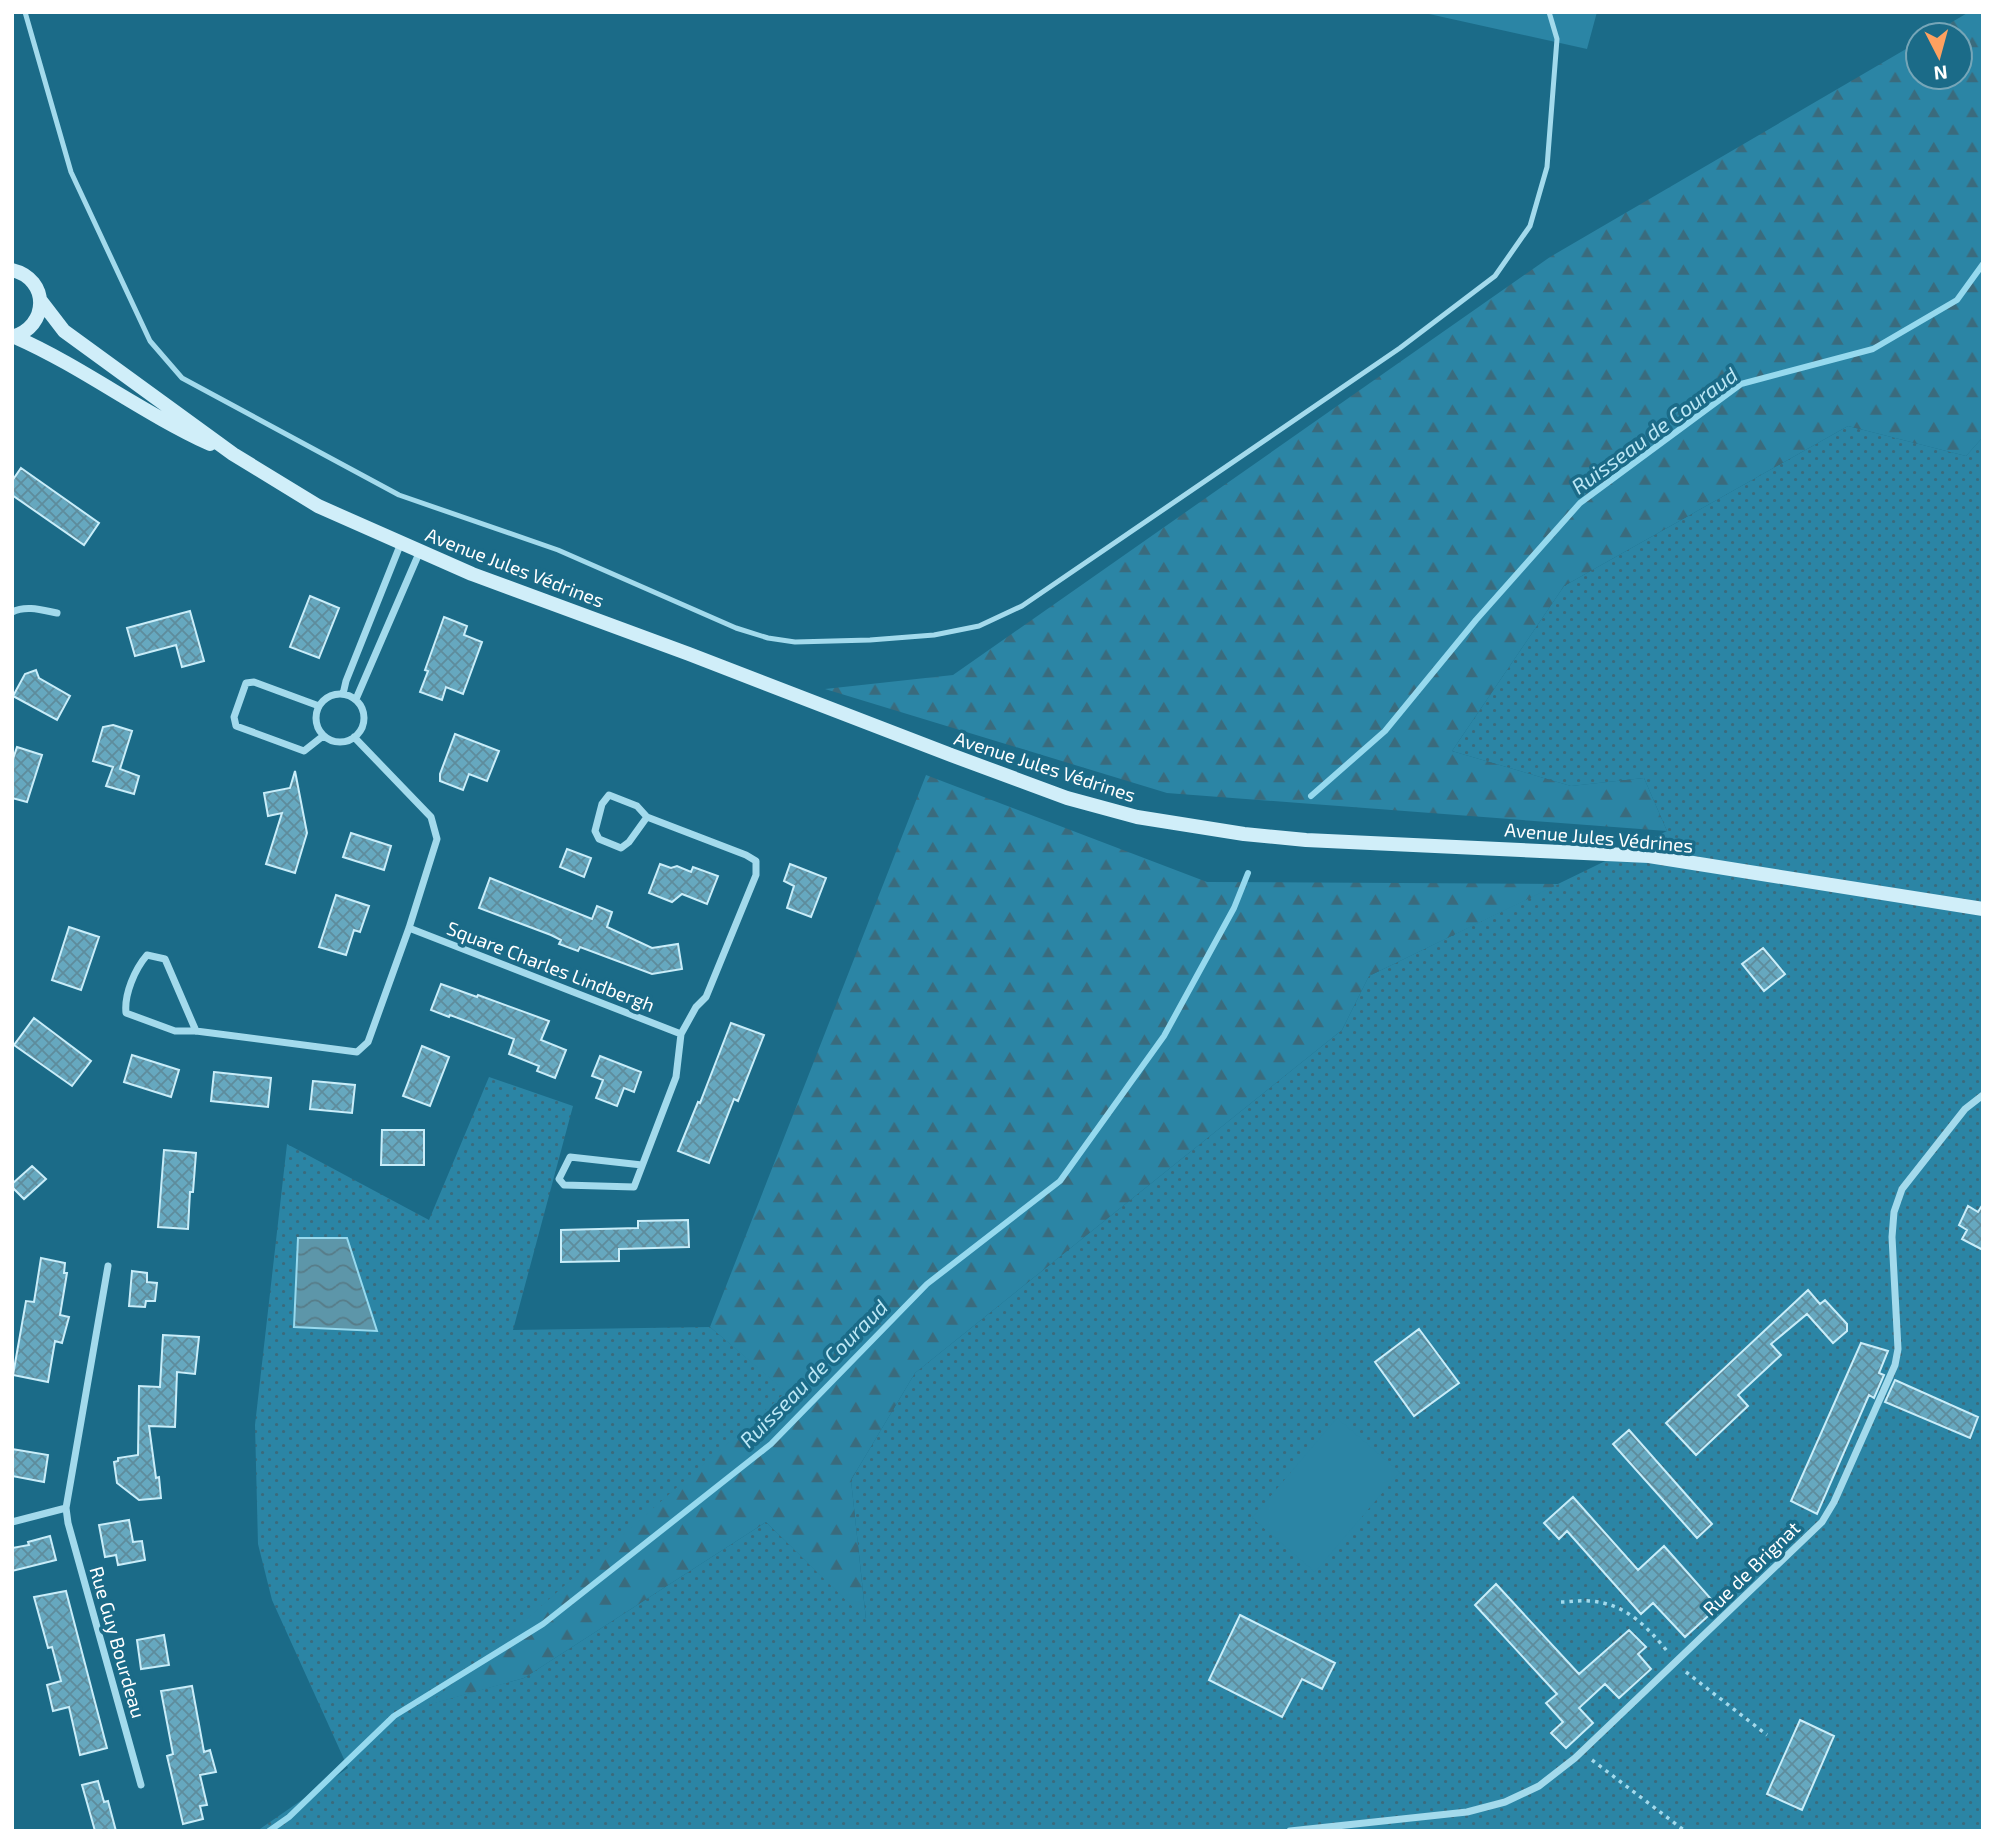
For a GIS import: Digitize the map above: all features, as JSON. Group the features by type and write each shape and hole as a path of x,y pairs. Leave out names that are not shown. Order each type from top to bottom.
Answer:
{"main road":[{"name":"Avenue Jules Védrines","path":"12,270 25,274 33,281 41,301 64,331 233,454 318,506 472,574 1067,797 1137,817 1204,829 1306,839 1649,856 1983,909"},
{"path":"14,337 26,332 34,324 41,301"},
{"name":"Avenue Jules Védrines","path":"14,337 46,351 176,429 233,454"}],"street":[{"path":"343,694 401,542"},
{"path":"356,699 420,551"},
{"path":"12,612 19,608 38,608 57,613"},
{"path":"319,706 254,682 246,683 234,717 236,726 304,751 323,736"},
{"path":"343,694 356,699 364,718 359,732 347,741 338,742 323,736 318,729 316,713 324,699 343,694"},
{"path":"196,1031 165,959 147,955 138,965 125,1004 126,1013 176,1031 196,1031 357,1052 368,1042 410,928 437,839 431,817 354,737"},
{"path":"642,1165 570,1157 559,1179 564,1185 634,1187 676,1077 681,1034 696,1007 706,997 756,875 756,861 746,855 647,817 638,806 609,796 602,804 595,831 599,839 621,848 629,842 647,817"},
{"name":"Square Charles Lindbergh","path":"410,928 681,1034"},
{"name":"Rue de Brignat","path":"1290,1831 1467,1812 1505,1802 1539,1786 1582,1751 1822,1522 1834,1502 1895,1365 1898,1349 1892,1237 1894,1212 1902,1189 1965,1109 1983,1095"},
{"name":"Rue Guy Bourdeau","path":"108,1266 66,1508 141,1785"},
{"path":"12,1522 66,1508"}],"lane":[{"path":"25,12 71,172 150,341 182,378 399,495 558,550 736,628 768,638 795,642 934,635 979,626 1021,606 1400,348 1495,275 1530,226 1546,167 1557,38 1549,12"}],"path":[{"path":"1582,1751 1685,1831"}],"green space":[{"path":"1420,12 1597,12 1587,49"},
{"path":"1969,12 1983,12 1983,437 1966,456 1848,426 1564,586 1452,751 1571,786 1644,778 1667,831 1167,793 825,689 953,675 1550,257 1904,50 1904,91 1974,91 1974,21 1954,21"},
{"path":"1848,426 1966,456 1983,437 1983,1831 257,1831 348,1768 272,1600 258,1544 255,1425 287,1144 429,1220 489,1077 573,1106 513,1330 710,1327 787,1392 430,1704 524,1678 766,1522 866,1619 851,1480 915,1373 1342,1030 1369,976 1667,831 1644,778 1571,786 1452,751 1564,586"},
{"path":"926,775 1207,882 1559,884 1369,976 1342,1030 915,1373 851,1480 866,1620 766,1522 524,1678 428,1705 786,1392 710,1327"},
{"path":"1337,1418 1400,1472 1315,1572 1252,1518"}],"water":[{"path":"298,1238 347,1238 377,1331 294,1327"}],"building":[{"path":"21,468 99,523 84,545 12,495 12,481"},
{"path":"310,596 339,608 319,658 290,647"},
{"path":"190,611 204,661 182,667 176,645 135,656 127,628"},
{"path":"444,617 467,626 464,635 482,642 463,694 446,687 442,700 420,692"},
{"path":"36,670 39,678 70,696 57,720 13,696 25,674"},
{"path":"113,725 132,731 120,769 139,776 134,794 106,786 113,767 93,761 103,727"},
{"path":"455,734 499,751 487,781 469,774 463,790 440,781 440,774"},
{"path":"17,747 42,755 27,802 12,798 12,762"},
{"path":"295,771 307,833 295,873 266,864 282,813 268,816 264,793 290,788"},
{"path":"351,833 391,846 384,870 343,857"},
{"path":"567,849 591,858 584,877 560,867"},
{"path":"660,864 671,868 677,866 691,872 693,867 718,876 707,904 682,894 672,902 649,893"},
{"path":"790,864 826,878 811,917 787,908 794,886 784,881"},
{"path":"490,878 592,919 597,906 612,912 607,927 652,948 678,944 682,969 652,974 580,947 578,951 559,944 561,940 551,935 479,908"},
{"path":"336,895 369,906 360,932 354,930 346,955 319,947"},
{"path":"69,927 99,937 81,990 52,980"},
{"path":"1763,948 1785,974 1764,991 1742,964"},
{"path":"441,984 549,1021 541,1040 566,1050 555,1078 537,1071 539,1066 509,1054 514,1039 431,1010"},
{"path":"34,1018 91,1061 72,1086 14,1045"},
{"path":"731,1023 764,1035 738,1101 734,1099 709,1163 678,1151"},
{"path":"422,1046 449,1057 430,1106 403,1096"},
{"path":"132,1055 179,1070 171,1097 124,1082"},
{"path":"600,1056 641,1072 634,1092 624,1088 617,1106 596,1098 603,1080 592,1076"},
{"path":"214,1072 271,1078 268,1107 211,1101"},
{"path":"313,1081 355,1085 352,1113 310,1109"},
{"path":"382,1130 424,1130 424,1165 381,1165"},
{"path":"164,1150 196,1153 188,1229 158,1227"},
{"path":"32,1166 46,1179 24,1199 12,1184"},
{"path":"1983,1204 1983,1250 1962,1239 1967,1230 1959,1225 1968,1206 1978,1212"},
{"path":"688,1220 689,1247 619,1249 619,1261 561,1262 561,1230 638,1228 638,1221"},
{"path":"41,1258 65,1263 64,1273 67,1273 60,1315 69,1317 62,1343 55,1341 48,1382 13,1375 26,1301 34,1302"},
{"path":"132,1271 147,1273 147,1282 157,1283 155,1301 146,1301 145,1307 129,1306"},
{"path":"1808,1290 1820,1304 1825,1300 1847,1324 1847,1331 1833,1343 1807,1314 1771,1344 1781,1355 1738,1395 1748,1406 1696,1455 1666,1423"},
{"path":"1419,1329 1459,1383 1414,1416 1375,1362"},
{"path":"163,1335 199,1337 195,1374 177,1372 175,1427 149,1426 161,1498 139,1500 117,1483 114,1462 118,1461 118,1458 138,1455 139,1386 160,1387"},
{"path":"1861,1343 1888,1351 1879,1373 1884,1375 1874,1398 1869,1395 1817,1514 1791,1501"},
{"path":"1895,1380 1978,1417 1970,1438 1885,1402"},
{"path":"1629,1430 1712,1524 1697,1538 1613,1444"},
{"path":"12,1449 48,1455 44,1482 12,1476"},
{"path":"1573,1497 1638,1570 1664,1546 1718,1607 1685,1637 1653,1603 1641,1614 1567,1531 1559,1539 1544,1523"},
{"path":"129,1520 133,1542 142,1541 145,1560 118,1565 116,1555 105,1557 99,1525"},
{"path":"50,1536 56,1560 12,1571 12,1548 29,1545 28,1542"},
{"path":"1496,1584 1579,1674 1629,1630 1646,1647 1638,1654 1651,1669 1619,1698 1605,1684 1579,1708 1593,1723 1566,1748 1551,1733 1563,1722 1546,1703 1557,1694 1475,1605"},
{"path":"66,1591 107,1748 80,1755 69,1707 53,1711 47,1685 61,1681 52,1647 48,1648 34,1597"},
{"path":"1240,1615 1335,1663 1322,1689 1302,1679 1282,1717 1209,1680"},
{"path":"164,1635 169,1665 141,1669 137,1640"},
{"path":"192,1686 204,1752 210,1750 216,1772 200,1775 207,1805 200,1806 203,1819 183,1824 167,1756 173,1754 161,1691"},
{"path":"1800,1720 1834,1736 1802,1810 1767,1794"},
{"path":"98,1781 104,1802 108,1801 116,1831 95,1831 82,1785"}],"waterway":[{"name":"Ruisseau de Couraud","path":"1311,796 1385,731 1476,620 1580,503 1741,384 1873,349 1957,300 1983,264"},
{"name":"Ruisseau de Couraud","path":"269,1831 289,1817 394,1716 543,1624 771,1444 927,1284 1060,1181 1164,1036 1234,908 1248,873"}]}
